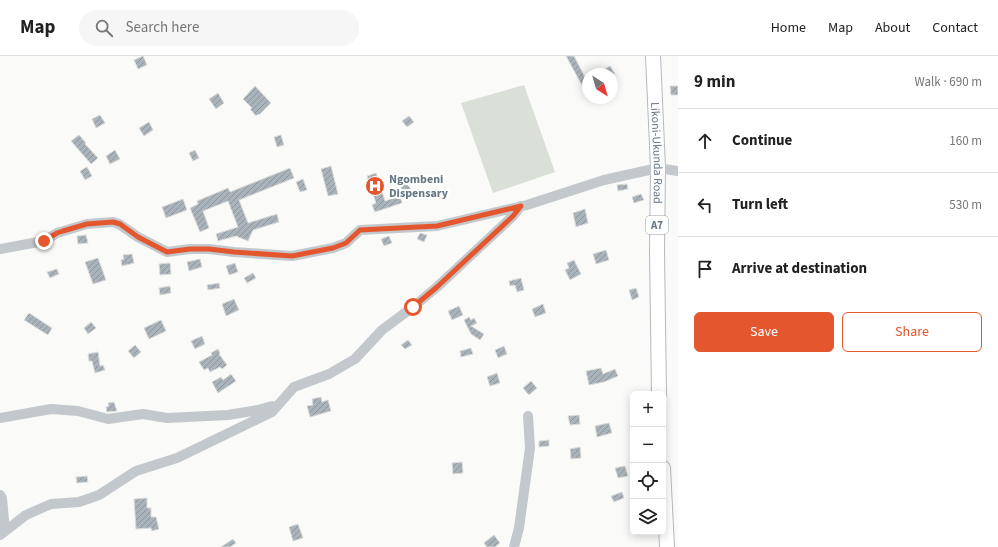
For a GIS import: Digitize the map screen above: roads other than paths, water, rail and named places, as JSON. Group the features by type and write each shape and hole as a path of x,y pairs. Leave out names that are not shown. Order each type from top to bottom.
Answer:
{"highway":[{"name":"Likoni-Ukunda Road","path":"653,56 658,168 657,252 659,391"},
{"path":"665,499 667,547"}],"street":[{"path":"0,249 44,241 57,233 87,224 113,222 120,224 138,237 167,252 190,249 209,249 292,256 333,248 346,243 360,230 437,226 521,206 604,180 658,168 678,171"},
{"path":"2,533 26,515 51,504 79,502 99,496 136,471 177,458 272,412 294,387 329,374 354,359 382,330 437,287 513,216 521,206"},
{"path":"0,418 51,409 78,411 108,419 143,414 166,418 228,415 258,410 280,403"},
{"path":"514,547 519,528 530,448 528,416"},
{"path":"0,495 2,498 2,533"}],"place":[{"name":"Ngombeni Dispensary","path":"375,186"}]}
